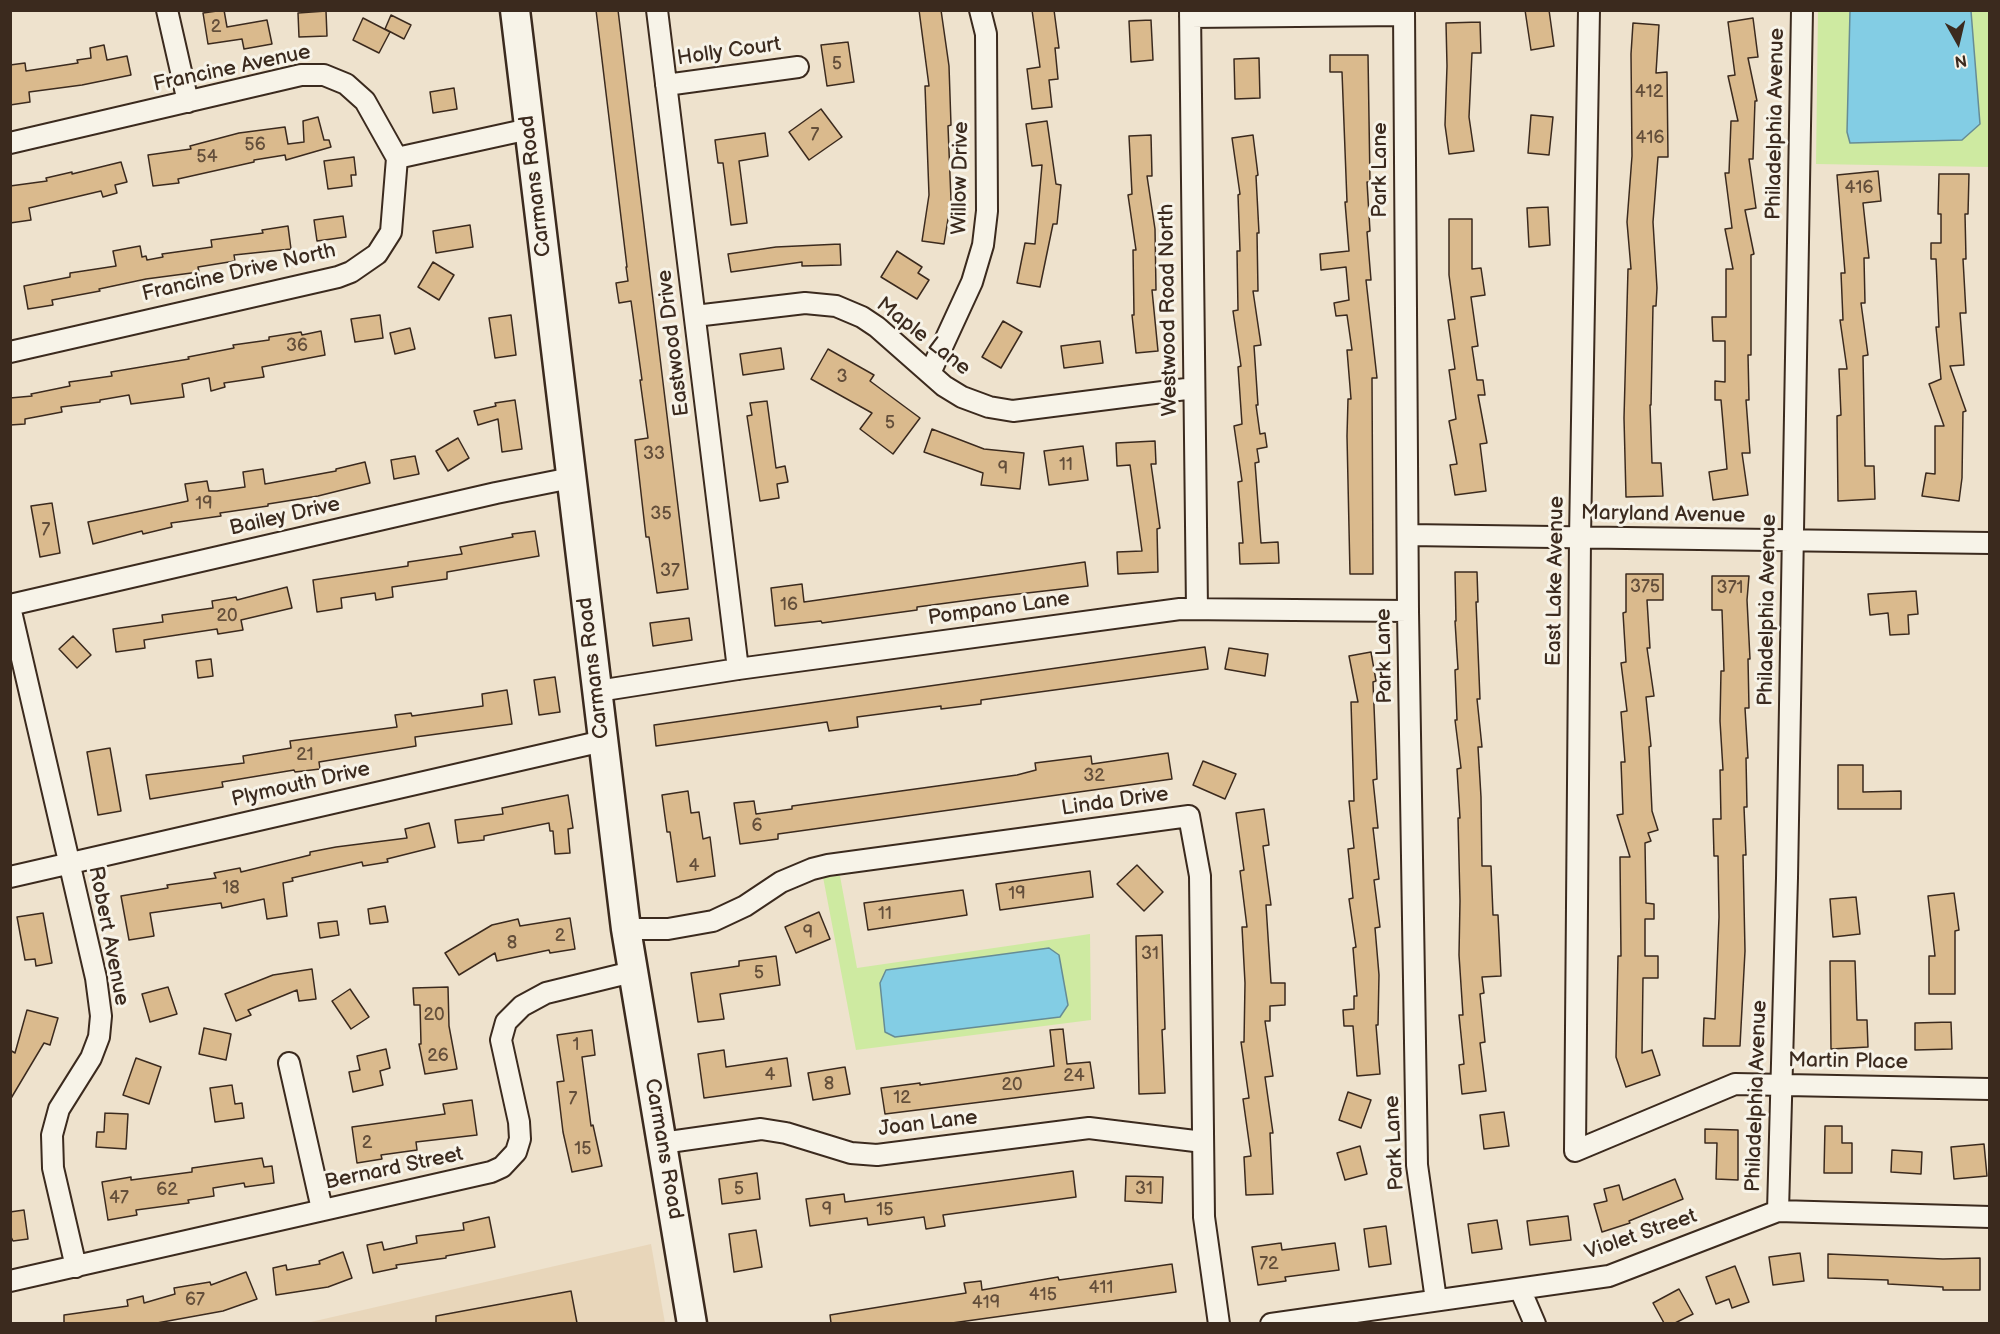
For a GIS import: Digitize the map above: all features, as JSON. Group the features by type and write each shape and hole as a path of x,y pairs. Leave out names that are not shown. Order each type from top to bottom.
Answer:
{"street":[{"path":"167,10 188,102"},
{"name":"Carmans Road","path":"515,10 626,929 692,1323"},
{"name":"Eastwood Drive","path":"657,10 738,669"},
{"name":"Willow Drive","path":"930,373 972,282 983,245 987,211 986,34 980,10"},
{"name":"East Lake Avenue","path":"1575,1151 1580,538 1589,10"},
{"name":"Philadelphia Avenue","path":"1778,1210 1802,10"},
{"path":"1190,14 1404,13"},
{"name":"Park Lane","path":"1404,13 1408,611 1417,1165 1436,1300"},
{"name":"Westwood Road North","path":"1190,14 1197,609"},
{"name":"Holly Court","path":"666,85 798,67"},
{"name":"Francine Avenue","path":"10,143 301,75 324,75 346,84 365,101 397,158"},
{"path":"397,158 529,129"},
{"name":"Francine Drive North","path":"10,352 338,277 351,272 377,254 391,232 397,158"},
{"name":"Maple Lane","path":"695,316 806,303 836,306 862,317 877,327 944,386 962,397 989,407 1013,411 1194,388"},
{"name":"Bailey Drive","path":"10,606 496,493 571,478"},
{"name":"Maryland Avenue","path":"1408,536 1989,543"},
{"name":"Robert Avenue","path":"10,606 96,978 101,1016 99,1036 91,1058 59,1109 52,1135 53,1168 76,1267"},
{"name":"Pompano Lane","path":"598,691 738,669 1168,610 1408,611"},
{"name":"Plymouth Drive","path":"10,877 603,741"},
{"name":"Linda Drive","path":"626,929 668,929 713,921 745,906 781,882 828,865 1189,816 1200,876 1203,1217 1219,1323"},
{"name":"Bernard Street","path":"10,1281 491,1172 502,1167 516,1152 520,1139 519,1122 501,1040 506,1022 522,1006 546,993 632,972"},
{"path":"288,1063 322,1209"},
{"name":"Martin Place","path":"1575,1151 1735,1084 1989,1089"},
{"name":"Joan Lane","path":"662,1143 761,1130 786,1133 851,1153 877,1155 1089,1128 1203,1142"},
{"name":"Violet Street","path":"1271,1323 1609,1276 1778,1210 1989,1217"},
{"path":"1520,1289 1535,1323"}],"shaded area":[{"path":"651,1244 665,1323 302,1324"}],"green space":[{"path":"1818,11 1989,11 1989,167 1816,164"},
{"path":"840,876 857,968 1090,934 1091,1020 856,1050 823,877"}],"water":[{"path":"1850,11 1971,11 1980,124 1962,140 1850,143 1847,132"},
{"path":"1049,948 1059,955 1068,1005 1060,1017 895,1037 885,1032 880,983 886,970"}],"building":[{"path":"224,10 227,27 267,20 272,44 244,49 242,39 208,44 203,13"},
{"path":"596,10 618,10 688,589 657,593 649,537 646,537 635,440 648,438 631,301 619,303 616,283 628,281 627,267"},
{"path":"919,10 941,10 949,66 951,125 948,126 951,200 944,244 922,241 929,195 925,86 929,86"},
{"path":"1032,10 1054,10 1059,48 1055,48 1058,79 1049,80 1052,107 1032,109 1027,69 1040,67"},
{"path":"1525,10 1549,10 1554,46 1531,50"},
{"path":"326,11 327,36 299,37 298,13"},
{"path":"391,15 411,25 404,39 385,29"},
{"path":"363,18 390,32 379,53 353,40"},
{"path":"1753,18 1758,57 1748,58 1757,101 1755,101 1753,159 1749,159 1756,208 1745,210 1754,254 1751,255 1749,400 1746,400 1750,453 1742,453 1748,495 1713,500 1709,472 1727,469 1721,400 1715,400 1715,381 1725,382 1725,341 1713,341 1712,317 1726,317 1726,269 1733,269 1725,229 1732,228 1725,173 1729,173 1731,121 1738,121 1728,76 1735,75 1728,22"},
{"path":"1151,20 1153,60 1131,62 1129,21"},
{"path":"1480,22 1481,53 1472,53 1469,117 1474,151 1449,154 1445,125 1446,23"},
{"path":"1633,23 1659,25 1656,73 1667,72 1668,157 1658,157 1653,222 1657,288 1656,306 1653,306 1650,405 1652,463 1661,463 1663,496 1626,497 1624,418 1628,269 1631,269 1627,222 1632,156"},
{"path":"848,42 854,82 827,86 821,45"},
{"path":"104,45 107,60 127,56 131,75 82,85 29,92 30,102 10,105 10,65 25,63 26,71 78,63 77,60 91,58 90,48"},
{"path":"1330,55 1368,55 1370,182 1367,182 1370,231 1367,232 1371,280 1366,280 1377,378 1372,378 1373,574 1350,574 1347,436 1348,399 1351,399 1347,350 1352,350 1347,315 1336,316 1334,303 1349,300 1346,267 1321,270 1320,254 1349,251 1345,202 1347,202 1342,72 1330,72"},
{"path":"1259,58 1260,98 1235,99 1234,59"},
{"path":"454,88 457,109 433,113 430,92"},
{"path":"821,109 842,137 809,160 789,132"},
{"path":"1531,115 1553,117 1549,155 1528,153"},
{"path":"318,117 324,140 329,140 331,147 286,160 285,155 254,160 254,162 178,179 179,183 153,186 148,155 191,149 190,146 239,133 285,127 288,144 304,142 303,121"},
{"path":"1047,121 1056,184 1061,185 1057,224 1053,224 1040,287 1017,283 1025,243 1035,244 1042,165 1032,166 1026,124"},
{"path":"765,133 768,156 739,161 747,223 731,225 723,163 718,163 715,140"},
{"path":"1151,135 1152,176 1147,176 1155,229 1156,290 1152,290 1158,351 1136,353 1132,315 1134,315 1133,250 1136,250 1128,195 1132,194 1129,136"},
{"path":"1253,135 1258,175 1256,176 1259,233 1257,233 1258,291 1253,291 1261,345 1254,346 1258,405 1256,405 1260,434 1265,433 1267,447 1257,449 1259,462 1255,463 1261,543 1278,542 1279,563 1240,564 1239,543 1243,543 1238,482 1242,481 1234,426 1242,424 1238,367 1241,366 1233,311 1238,310 1237,251 1240,251 1238,195 1240,194 1232,138"},
{"path":"354,157 356,175 351,175 352,186 328,189 324,161"},
{"path":"121,162 127,182 115,185 117,193 103,197 101,191 29,208 31,220 10,223 10,186 47,181 46,178"},
{"path":"1878,171 1881,201 1863,203 1869,258 1864,258 1865,303 1861,303 1868,355 1863,356 1865,466 1874,466 1875,499 1838,501 1837,416 1841,415 1839,369 1847,369 1840,320 1843,320 1841,273 1845,273 1837,175"},
{"path":"1939,174 1969,174 1968,214 1965,214 1966,259 1963,259 1966,313 1960,313 1964,365 1950,366 1966,411 1963,412 1962,478 1959,501 1922,496 1926,473 1935,474 1935,426 1944,426 1929,384 1941,379 1936,327 1939,327 1936,259 1931,259 1931,243 1941,243 1941,214 1938,214"},
{"path":"1548,207 1550,245 1529,247 1527,208"},
{"path":"343,216 346,237 317,241 314,220"},
{"path":"1449,219 1472,219 1472,269 1481,268 1485,295 1471,297 1478,346 1472,347 1477,380 1483,380 1485,395 1478,395 1487,443 1480,444 1486,491 1455,495 1450,465 1457,464 1449,421 1456,419 1449,370 1455,369 1448,320 1455,319 1449,275"},
{"path":"470,225 473,247 436,253 433,231"},
{"path":"288,226 291,249 234,255 235,261 198,267 199,272 146,279 99,289 100,291 52,300 53,305 28,309 24,286 70,277 70,273 116,266 113,251 140,246 142,257 146,256 147,260 163,257 162,254 212,247 211,240 263,233 262,230"},
{"path":"840,244 841,265 802,266 802,262 731,272 728,254 776,247"},
{"path":"897,251 922,267 918,273 929,280 917,299 881,277"},
{"path":"433,262 454,275 439,300 418,287"},
{"path":"380,315 383,338 355,342 351,319"},
{"path":"511,315 516,355 495,358 489,318"},
{"path":"1003,321 1022,332 1001,368 982,357"},
{"path":"410,328 415,349 395,354 390,333"},
{"path":"321,331 325,355 262,367 264,377 224,383 225,387 211,391 209,378 182,384 184,397 131,404 129,395 100,400 100,402 61,407 62,412 25,419 25,424 10,425 10,398 32,396 31,394 70,386 69,382 112,376 111,372 189,359 188,357 234,348 233,345 269,340 269,337"},
{"path":"1100,341 1103,363 1064,368 1061,346"},
{"path":"781,348 784,369 743,375 740,354"},
{"path":"828,349 874,375 870,381 920,418 893,454 860,429 872,413 811,379"},
{"path":"515,400 522,449 502,452 498,419 478,425 474,411 496,406 495,403"},
{"path":"767,401 776,468 785,466 788,482 777,484 779,498 760,501 747,416 752,415 750,403"},
{"path":"932,429 984,449 1024,453 1020,489 981,485 983,473 924,452"},
{"path":"458,438 469,458 448,471 436,451"},
{"path":"1155,441 1156,464 1151,464 1160,528 1157,529 1158,572 1118,574 1117,552 1142,551 1130,465 1117,466 1116,443"},
{"path":"1083,446 1088,480 1049,485 1044,451"},
{"path":"415,456 419,474 394,479 391,460"},
{"path":"365,462 370,483 318,496 268,504 268,506 220,513 221,516 171,523 172,527 143,534 142,531 93,544 88,522 188,501 185,484 207,481 209,491 217,491 245,487 243,472 263,469 265,484 336,471 336,469"},
{"path":"52,503 60,553 40,557 31,506"},
{"path":"535,531 539,556 447,572 447,579 392,587 393,597 376,600 375,593 341,598 342,608 317,612 313,580 408,566 408,562 462,554 460,547 513,537 512,534"},
{"path":"1085,562 1088,586 917,607 917,610 822,623 821,621 775,626 771,588 802,584 804,602"},
{"path":"1455,572 1477,572 1480,699 1477,699 1482,747 1478,747 1482,866 1491,866 1493,915 1498,915 1501,976 1482,977 1484,993 1480,994 1485,1042 1480,1043 1486,1091 1462,1094 1459,1065 1464,1064 1459,1015 1463,1015 1459,955 1458,818 1460,818 1457,769 1461,768 1455,720 1457,720 1455,670 1458,669"},
{"path":"1626,574 1663,574 1663,600 1647,600 1650,648 1647,648 1654,696 1646,697 1651,746 1649,747 1652,811 1658,830 1648,833 1651,841 1645,843 1646,903 1654,904 1654,919 1645,919 1645,956 1658,956 1658,978 1643,978 1642,1053 1652,1050 1660,1075 1626,1087 1616,1057 1618,956 1621,956 1620,857 1630,857 1617,815 1623,814 1621,762 1625,762 1621,712 1627,711 1621,663 1626,662 1623,613 1626,612"},
{"path":"1712,576 1749,576 1747,600 1750,659 1748,659 1749,708 1745,708 1748,758 1746,758 1747,807 1744,807 1746,855 1743,855 1745,951 1740,1046 1703,1046 1704,1018 1715,1019 1719,917 1718,856 1714,856 1713,819 1721,819 1720,770 1723,770 1720,721 1721,671 1724,671 1722,610 1712,610"},
{"path":"287,587 292,608 241,620 243,630 218,634 217,629 144,640 145,648 116,652 113,629 163,622 162,615 213,608 212,601 236,597 237,600"},
{"path":"1916,591 1918,614 1908,615 1909,634 1890,635 1888,613 1870,615 1868,594"},
{"path":"689,618 692,640 653,646 650,623"},
{"path":"73,636 91,655 77,668 59,649"},
{"path":"1205,647 1208,669 981,700 981,704 941,709 941,706 857,717 858,727 829,731 827,722 656,746 654,725"},
{"path":"1229,648 1268,654 1265,676 1225,669"},
{"path":"1371,652 1376,681 1373,682 1377,779 1373,780 1378,828 1373,828 1379,879 1374,880 1380,927 1375,928 1379,975 1378,1025 1376,1025 1380,1074 1357,1076 1353,1026 1344,1026 1343,1010 1354,1009 1354,996 1357,996 1353,948 1356,947 1349,899 1353,898 1348,849 1354,848 1349,801 1354,801 1351,702 1358,702 1349,656"},
{"path":"211,659 213,676 198,678 196,661"},
{"path":"555,677 560,712 539,715 534,680"},
{"path":"507,690 512,724 415,737 416,746 319,762 320,769 295,772 294,770 222,782 223,787 150,799 146,775 244,763 243,756 291,748 290,741 397,727 395,715 411,713 412,716 483,706 482,694"},
{"path":"110,748 121,811 98,815 87,752"},
{"path":"1168,753 1172,779 778,834 778,839 740,844 734,803 754,801 756,814 792,809 792,806 1017,775 1036,770 1035,763 1091,756 1092,764"},
{"path":"1203,761 1236,774 1225,799 1193,785"},
{"path":"1838,765 1863,765 1863,792 1901,791 1901,809 1838,809"},
{"path":"688,791 691,813 699,812 703,839 710,837 715,876 677,882 662,795"},
{"path":"568,795 573,828 568,829 570,853 555,854 553,831 550,831 549,823 484,836 484,840 458,843 455,820 503,814 502,808"},
{"path":"1264,809 1269,845 1263,846 1271,905 1266,905 1271,983 1285,983 1285,1005 1270,1006 1270,1021 1265,1021 1273,1076 1265,1077 1273,1133 1270,1133 1273,1194 1246,1195 1244,1157 1251,1156 1243,1099 1249,1098 1241,1042 1244,1042 1245,983 1242,927 1247,927 1240,871 1244,870 1236,813"},
{"path":"429,823 435,847 387,859 388,862 363,866 362,862 292,878 293,881 283,883 287,916 267,919 264,899 222,908 221,903 150,913 154,936 129,940 121,896 168,888 167,885 216,878 214,873 240,868 241,872 310,855 310,852 407,838 405,829"},
{"path":"1137,865 1163,892 1144,911 1117,884"},
{"path":"1090,871 1093,897 1000,910 996,884"},
{"path":"963,890 967,915 868,930 864,903"},
{"path":"1954,893 1959,930 1955,931 1955,994 1929,994 1929,956 1935,956 1928,896"},
{"path":"1856,897 1860,934 1833,937 1830,899"},
{"path":"385,906 388,922 370,924 368,909"},
{"path":"819,912 830,939 796,953 785,927"},
{"path":"43,913 52,963 36,966 35,959 25,960 17,917"},
{"path":"570,918 575,949 550,953 549,950 497,961 495,953 459,975 445,953 492,925 518,919 520,926"},
{"path":"337,921 339,935 320,938 318,923"},
{"path":"1162,935 1165,1029 1162,1030 1165,1093 1139,1094 1136,936"},
{"path":"776,956 780,985 720,994 724,1019 698,1022 691,973 739,966 739,961"},
{"path":"1830,961 1855,961 1857,1020 1867,1020 1868,1047 1831,1049"},
{"path":"312,969 316,999 299,1001 297,990 248,1010 251,1015 236,1021 225,994 273,975"},
{"path":"168,987 177,1014 150,1022 142,994"},
{"path":"448,987 449,1026 457,1069 425,1074 419,1044 421,1044 420,1005 414,1005 413,988"},
{"path":"350,989 369,1017 351,1029 332,1001"},
{"path":"27,1010 58,1018 50,1045 44,1043 10,1100 10,1050 15,1053"},
{"path":"1951,1022 1952,1049 1915,1050 1915,1023"},
{"path":"204,1028 231,1034 226,1060 199,1054"},
{"path":"1063,1029 1067,1064 1090,1062 1094,1088 885,1114 881,1088 920,1083 920,1085 1054,1066 1050,1030"},
{"path":"592,1030 595,1055 582,1057 591,1126 593,1125 602,1166 572,1172 563,1132 557,1082 564,1081 557,1035"},
{"path":"386,1049 390,1068 380,1071 383,1085 353,1092 349,1072 360,1070 357,1056"},
{"path":"724,1050 726,1067 787,1058 791,1086 704,1098 698,1054"},
{"path":"136,1058 161,1067 149,1104 123,1095"},
{"path":"845,1067 850,1094 813,1100 808,1073"},
{"path":"232,1085 235,1104 242,1103 244,1118 215,1122 210,1088"},
{"path":"1348,1092 1371,1100 1361,1128 1339,1120"},
{"path":"472,1100 477,1135 416,1142 417,1150 381,1155 382,1159 357,1163 352,1127 445,1114 443,1104"},
{"path":"1504,1112 1509,1146 1484,1149 1480,1115"},
{"path":"105,1113 128,1114 126,1149 96,1147 97,1132 104,1132"},
{"path":"1825,1126 1842,1126 1842,1143 1852,1143 1852,1173 1824,1173"},
{"path":"1705,1129 1738,1130 1738,1180 1716,1179 1717,1143 1705,1143"},
{"path":"1984,1144 1987,1176 1954,1179 1951,1147"},
{"path":"1360,1146 1367,1174 1345,1180 1337,1153"},
{"path":"1892,1150 1922,1152 1921,1174 1891,1172"},
{"path":"262,1158 264,1167 272,1166 274,1183 245,1187 244,1183 213,1188 214,1196 188,1200 189,1203 136,1210 137,1215 108,1220 102,1182 192,1172 192,1168"},
{"path":"1073,1171 1076,1197 943,1215 945,1226 926,1229 924,1217 868,1225 867,1218 810,1226 806,1199 844,1194 845,1202"},
{"path":"757,1173 760,1199 722,1204 719,1179"},
{"path":"1126,1176 1163,1177 1162,1203 1125,1201"},
{"path":"1675,1179 1683,1199 1629,1221 1630,1223 1602,1232 1594,1204 1607,1201 1604,1189 1619,1185 1623,1200"},
{"path":"24,1210 28,1239 13,1241 10,1235 10,1212"},
{"path":"1568,1216 1571,1240 1530,1245 1527,1221"},
{"path":"489,1217 495,1247 446,1256 446,1258 396,1265 397,1268 373,1273 367,1245 382,1242 384,1250 417,1243 416,1236 464,1230 463,1223"},
{"path":"1497,1220 1502,1249 1472,1253 1468,1224"},
{"path":"1386,1226 1391,1264 1369,1267 1364,1229"},
{"path":"756,1230 762,1267 734,1272 729,1234"},
{"path":"1281,1243 1282,1250 1335,1243 1339,1270 1285,1277 1286,1281 1258,1285 1252,1247"},
{"path":"343,1252 352,1278 328,1287 276,1295 273,1268 286,1265 287,1270 320,1264 319,1261"},
{"path":"1800,1253 1804,1281 1773,1285 1769,1257"},
{"path":"1828,1254 1943,1259 1980,1258 1980,1290 1943,1290 1943,1287 1888,1284 1888,1280 1828,1278"},
{"path":"1172,1264 1176,1292 952,1323 831,1323 830,1315 966,1293 964,1283 981,1281 982,1290 1058,1277 1059,1280"},
{"path":"1735,1266 1749,1302 1732,1308 1729,1299 1716,1304 1706,1277"},
{"path":"246,1272 257,1299 223,1311 157,1323 64,1323 64,1315 128,1306 127,1300 143,1296 144,1303 175,1294 174,1288 210,1282 211,1285"},
{"path":"1679,1289 1693,1314 1675,1323 1664,1323 1653,1303"},
{"path":"571,1291 577,1323 436,1323 436,1316"}]}
